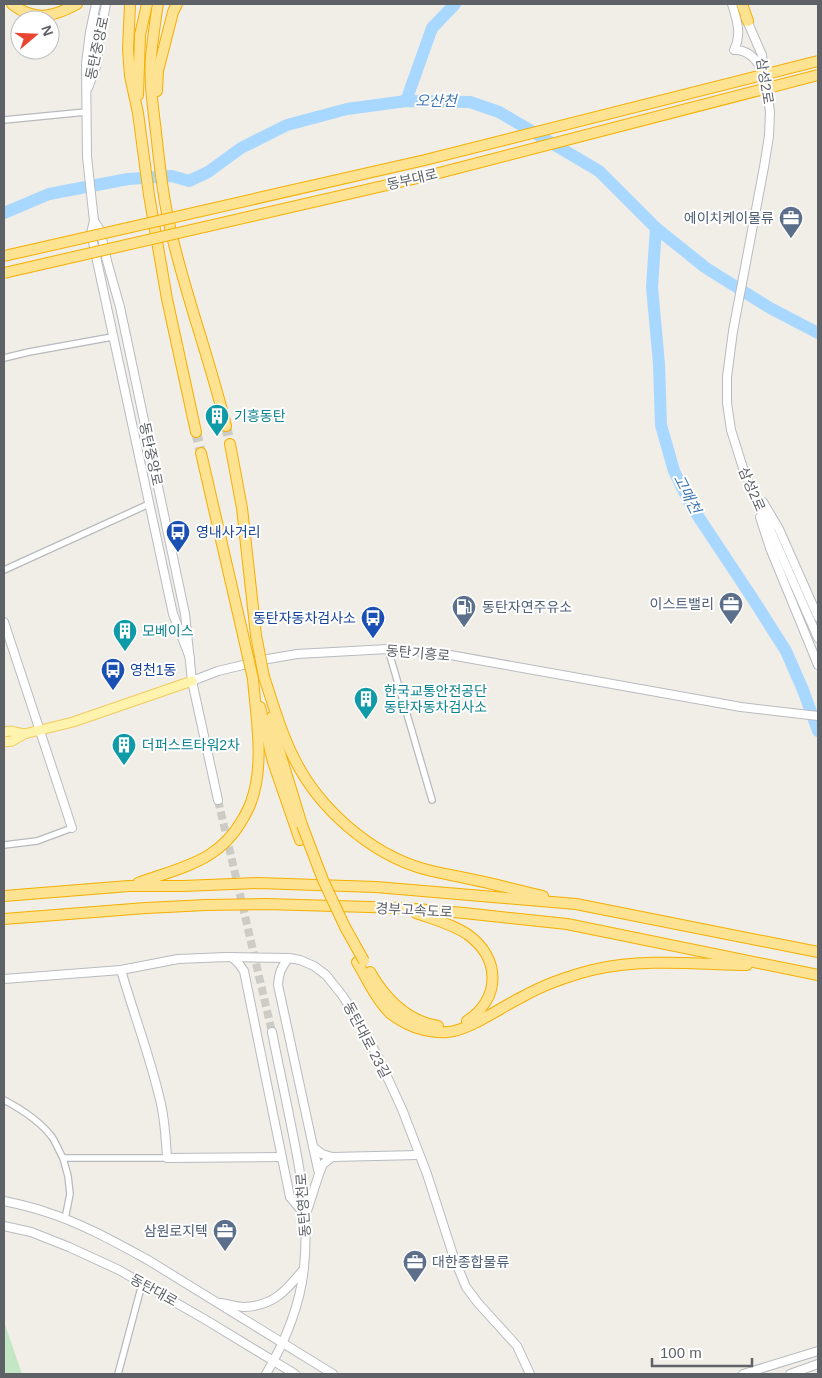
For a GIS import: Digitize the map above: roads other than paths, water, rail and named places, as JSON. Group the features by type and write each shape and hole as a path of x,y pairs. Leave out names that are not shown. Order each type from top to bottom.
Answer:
{"highway":[{"path":"12,4 27,14 38,16 57,14 77,4"},
{"path":"130,4 128,49 130,76 138,113 158,248 196,432"},
{"path":"138,113 140,35 147,4"},
{"path":"158,4 151,57 152,102 164,192 173,242 226,426"},
{"path":"156,129 158,71 173,12 177,4"},
{"path":"740,4 748,21"},
{"name":"동부대로","path":"4,256 425,160 818,61"},
{"name":"동부대로","path":"4,273 435,174 818,75"},
{"path":"230,444 242,508 256,636 276,740 302,825 323,880 378,999 391,1013 417,1028 447,1032 463,1028 545,986 592,970 623,964 658,962 777,966"},
{"path":"200,453 273,762 316,882 340,929 361,962 396,1005 408,1015 421,1022 437,1026 453,1026 466,1021 477,1014 486,1003 492,988 489,960 482,948 466,934 404,908"},
{"path":"264,677 289,748 310,786 353,831 370,845 389,856 424,870 576,904"},
{"path":"129,886 197,862 222,846 236,829 252,802 258,772 253,679"},
{"name":"경부고속도로","path":"4,896 129,886 258,883 376,887 576,904 818,952"},
{"name":"경부고속도로","path":"4,919 206,905 265,904 404,908 567,924 818,975"}],"main road":[{"name":"동탄기흥로","path":"4,742 12,741 24,734 73,722 192,680"},
{"name":"동탄기흥로","path":"4,732 10,731 24,734"}],"street":[{"name":"동탄중앙로","path":"96,4 86,64 86,135 94,221 100,230 120,307 183,605 192,680"},
{"name":"동탄중앙로","path":"86,92 96,66 106,4"},
{"path":"732,4 739,28 739,37 734,50 746,52 752,56 766,78"},
{"name":"삼성2로","path":"748,21 762,55 770,112 769,136 733,331 727,377 727,403 731,430 743,468 818,638"},
{"path":"4,120 86,112"},
{"path":"94,221 90,233 112,337 173,614 190,658"},
{"path":"4,358 112,337"},
{"path":"743,468 779,530 818,617"},
{"path":"743,468 770,548 818,665"},
{"path":"4,570 149,504"},
{"path":"4,622 72,828 37,841 4,845"},
{"path":"388,649 432,800"},
{"name":"동탄기흥로","path":"192,680 218,671 298,654 388,649 438,653 741,707 818,716"},
{"path":"192,680 218,800"},
{"path":"232,957 244,971 290,1197 305,1215"},
{"name":"동탄대로 23길","path":"4,978 121,970 178,959 232,957 289,958 300,960 314,966 326,975 342,994 355,1014 377,1055 411,1129 428,1174 454,1258 466,1287 517,1346 530,1374"},
{"path":"289,958 282,966 278,985 319,1174"},
{"path":"121,970 162,1106 166,1130 167,1158"},
{"name":"동탄영천로","path":"266,1374 291,1324 301,1287 306,1242 302,1179 272,1032"},
{"path":"4,1100 35,1120 52,1137 63,1158 70,1194 65,1219"},
{"path":"313,1147 322,1154 332,1157 420,1154"},
{"path":"305,1215 323,1164 332,1157"},
{"path":"63,1158 281,1158"},
{"name":"동탄대로","path":"4,1201 65,1219 120,1244 333,1374"},
{"name":"동탄대로","path":"4,1226 31,1232 119,1270 295,1374"},
{"path":"217,1302 243,1307 273,1301 291,1285 304,1269"},
{"path":"118,1374 142,1284"},
{"path":"743,1374 818,1351"},
{"path":"790,1374 818,1364"}],"waterway":[{"path":"406,101 432,28 455,4"},
{"name":"오산천","path":"4,213 49,194 128,179 172,176 189,181 208,172 241,148 287,125 347,109 406,101 470,102 499,112 599,171 656,228 706,268 770,308 818,333"},
{"name":"고매천","path":"656,228 652,287 659,364 661,425 674,471 690,504 786,651 818,731"}],"tunnel":[{"path":"226,426 230,444"},
{"path":"196,432 201,453"},
{"path":"218,800 272,1032"}],"place":[{"name":"에이치케이물류","path":"791,239"},
{"name":"기흥동탄","path":"217,437"},
{"name":"영내사거리","path":"178,553"},
{"name":"이스트밸리","path":"731,625"},
{"name":"동탄자연주유소","path":"464,628"},
{"name":"동탄자동차검사소","path":"373,639"},
{"name":"모베이스","path":"125,652"},
{"name":"영천1동","path":"113,691"},
{"name":"한국교통안전공단 동탄자동차검사소","path":"366,720"},
{"name":"더퍼스트타워2차","path":"124,766"},
{"name":"삼원로지텍","path":"225,1252"},
{"name":"대한종합물류","path":"415,1283"}]}
